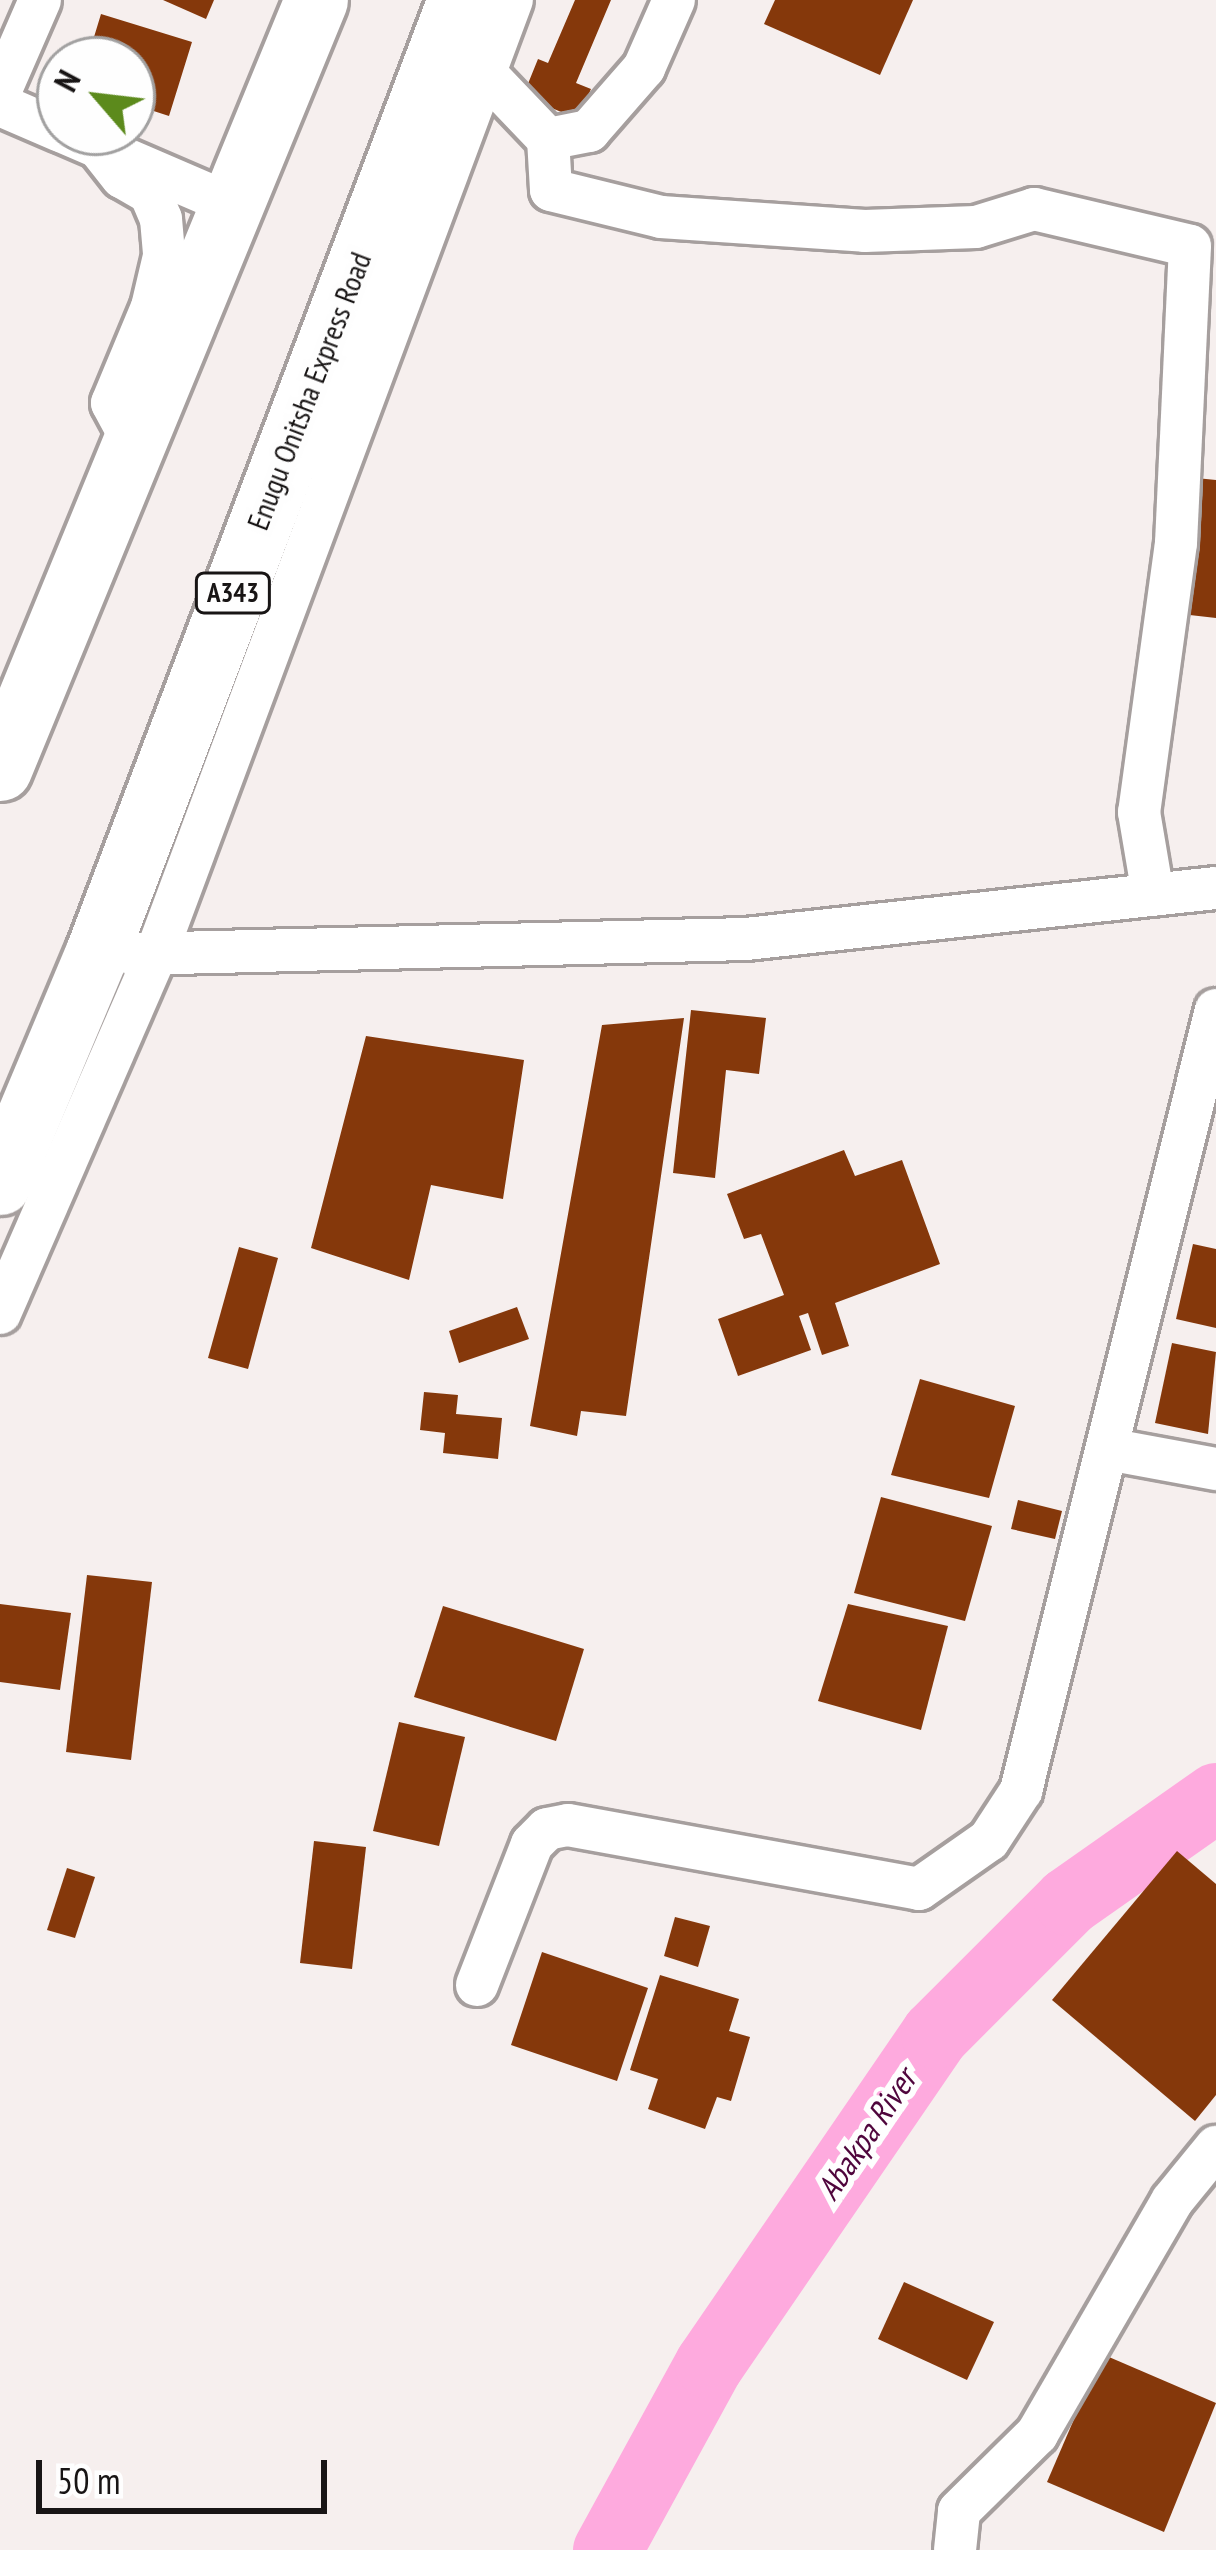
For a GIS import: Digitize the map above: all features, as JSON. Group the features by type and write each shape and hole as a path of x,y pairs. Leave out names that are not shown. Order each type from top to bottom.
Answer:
{"highway":[{"path":"0,769 316,0"},
{"name":"Enugu Onitsha Express Road","path":"0,1183 126,954 459,0"}],"street":[{"path":"0,92 40,0"},
{"path":"0,1313 126,954 512,0"},
{"path":"548,139 589,131 620,100 674,0"},
{"path":"483,71 548,139 551,190 661,217 865,231 976,227 1034,209 1190,246 1176,543 1139,812 1154,895"},
{"path":"0,105 36,121"},
{"path":"97,156 150,193 161,219 164,256 152,307 112,403 134,444"},
{"path":"118,156 235,206"},
{"path":"126,954 746,939 1216,888"},
{"path":"477,1985 532,1844 548,1829 568,1826 919,1889 989,1840 1022,1791 1216,1010"},
{"path":"1107,1449 1216,1469"},
{"path":"955,2550 959,2511 1037,2434 1172,2201 1216,2147"}],"building":[{"path":"163,0 214,0 206,19"},
{"path":"575,0 611,0 576,83 591,89 578,119 523,96 538,59 548,63"},
{"path":"775,0 913,0 880,75 764,24"},
{"path":"101,14 192,42 169,116 156,112 156,36 94,36"},
{"path":"1196,478 1216,480 1216,618 1181,614"},
{"path":"691,1010 766,1018 759,1074 726,1070 715,1178 673,1173"},
{"path":"684,1018 626,1416 581,1411 577,1436 530,1426 602,1025"},
{"path":"366,1036 524,1060 503,1199 431,1185 409,1280 311,1248"},
{"path":"844,1150 855,1176 902,1160 940,1264 835,1303 849,1346 822,1355 808,1313 799,1316 811,1350 738,1376 718,1319 784,1295 761,1234 744,1239 727,1194"},
{"path":"1193,1244 1216,1249 1216,1328 1176,1319"},
{"path":"239,1247 278,1258 248,1369 208,1358"},
{"path":"517,1307 529,1339 459,1363 449,1331"},
{"path":"1172,1343 1216,1352 1208,1434 1155,1423"},
{"path":"920,1379 1015,1406 989,1498 891,1475"},
{"path":"424,1392 458,1395 456,1414 502,1418 498,1459 443,1453 445,1433 420,1430"},
{"path":"881,1497 992,1526 965,1621 854,1593"},
{"path":"1018,1500 1062,1511 1055,1539 1011,1529"},
{"path":"87,1575 152,1582 131,1760 66,1752"},
{"path":"0,1604 71,1613 60,1690 0,1682"},
{"path":"848,1604 948,1626 921,1730 818,1701"},
{"path":"443,1606 584,1649 556,1741 414,1697"},
{"path":"399,1722 465,1737 439,1846 373,1831"},
{"path":"314,1841 366,1847 352,1969 300,1963"},
{"path":"1177,1851 1216,1884 1216,2095 1195,2121 1052,2000"},
{"path":"67,1868 95,1877 75,1938 47,1930"},
{"path":"675,1917 710,1926 698,1967 664,1956"},
{"path":"542,1952 648,1988 617,2081 511,2045"},
{"path":"660,1975 739,1999 729,2031 750,2037 731,2101 717,2097 705,2129 648,2109 658,2079 630,2070"},
{"path":"904,2282 994,2322 967,2380 878,2339"},
{"path":"1102,2354 1216,2403 1164,2532 1047,2482"}],"waterway":[{"name":"Abakpa River","path":"607,2550 709,2364 935,2034 1068,1901 1216,1797"}]}
